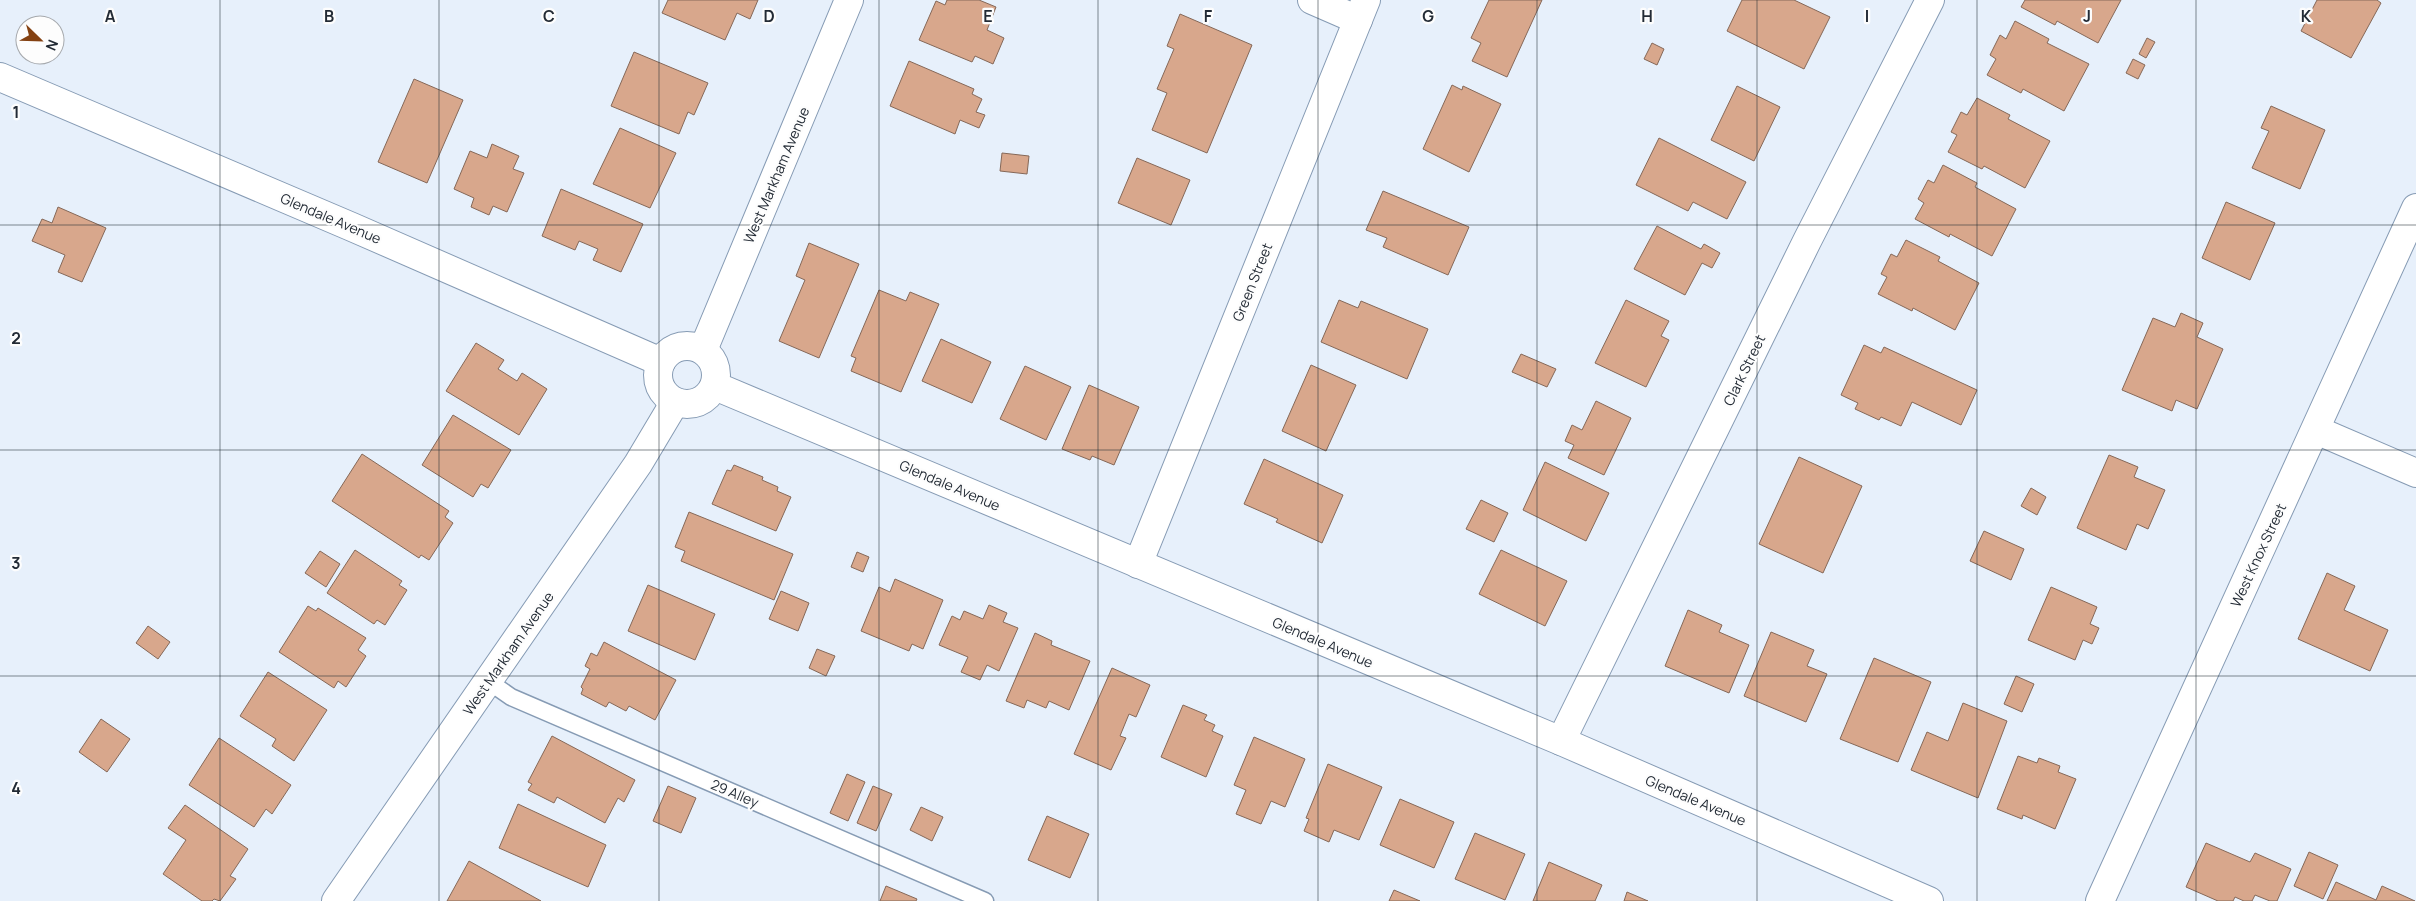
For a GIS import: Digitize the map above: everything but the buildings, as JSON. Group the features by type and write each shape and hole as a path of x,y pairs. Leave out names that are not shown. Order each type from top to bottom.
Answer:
{"street":[{"name":"West Markham Avenue","path":"703,350 849,0"},
{"path":"1312,0 1362,10"},
{"name":"Clark Street","path":"1561,742 1808,241 1930,0"},
{"name":"Green Street","path":"1138,564 1362,10"},
{"name":"Glendale Avenue","path":"0,77 352,227 661,362"},
{"name":"West Knox Street","path":"2100,901 2416,208"},
{"path":"684,346 703,350 715,366 715,386 702,401 694,404 675,402 661,390 658,371 661,362 674,348 684,346"},
{"name":"Glendale Avenue","path":"715,386 1561,742 1929,901"},
{"name":"West Markham Avenue","path":"336,901 638,464 675,402"},
{"path":"2316,430 2416,473"}],"lane":[{"name":"29 Alley","path":"488,680 511,697 985,901"}]}
